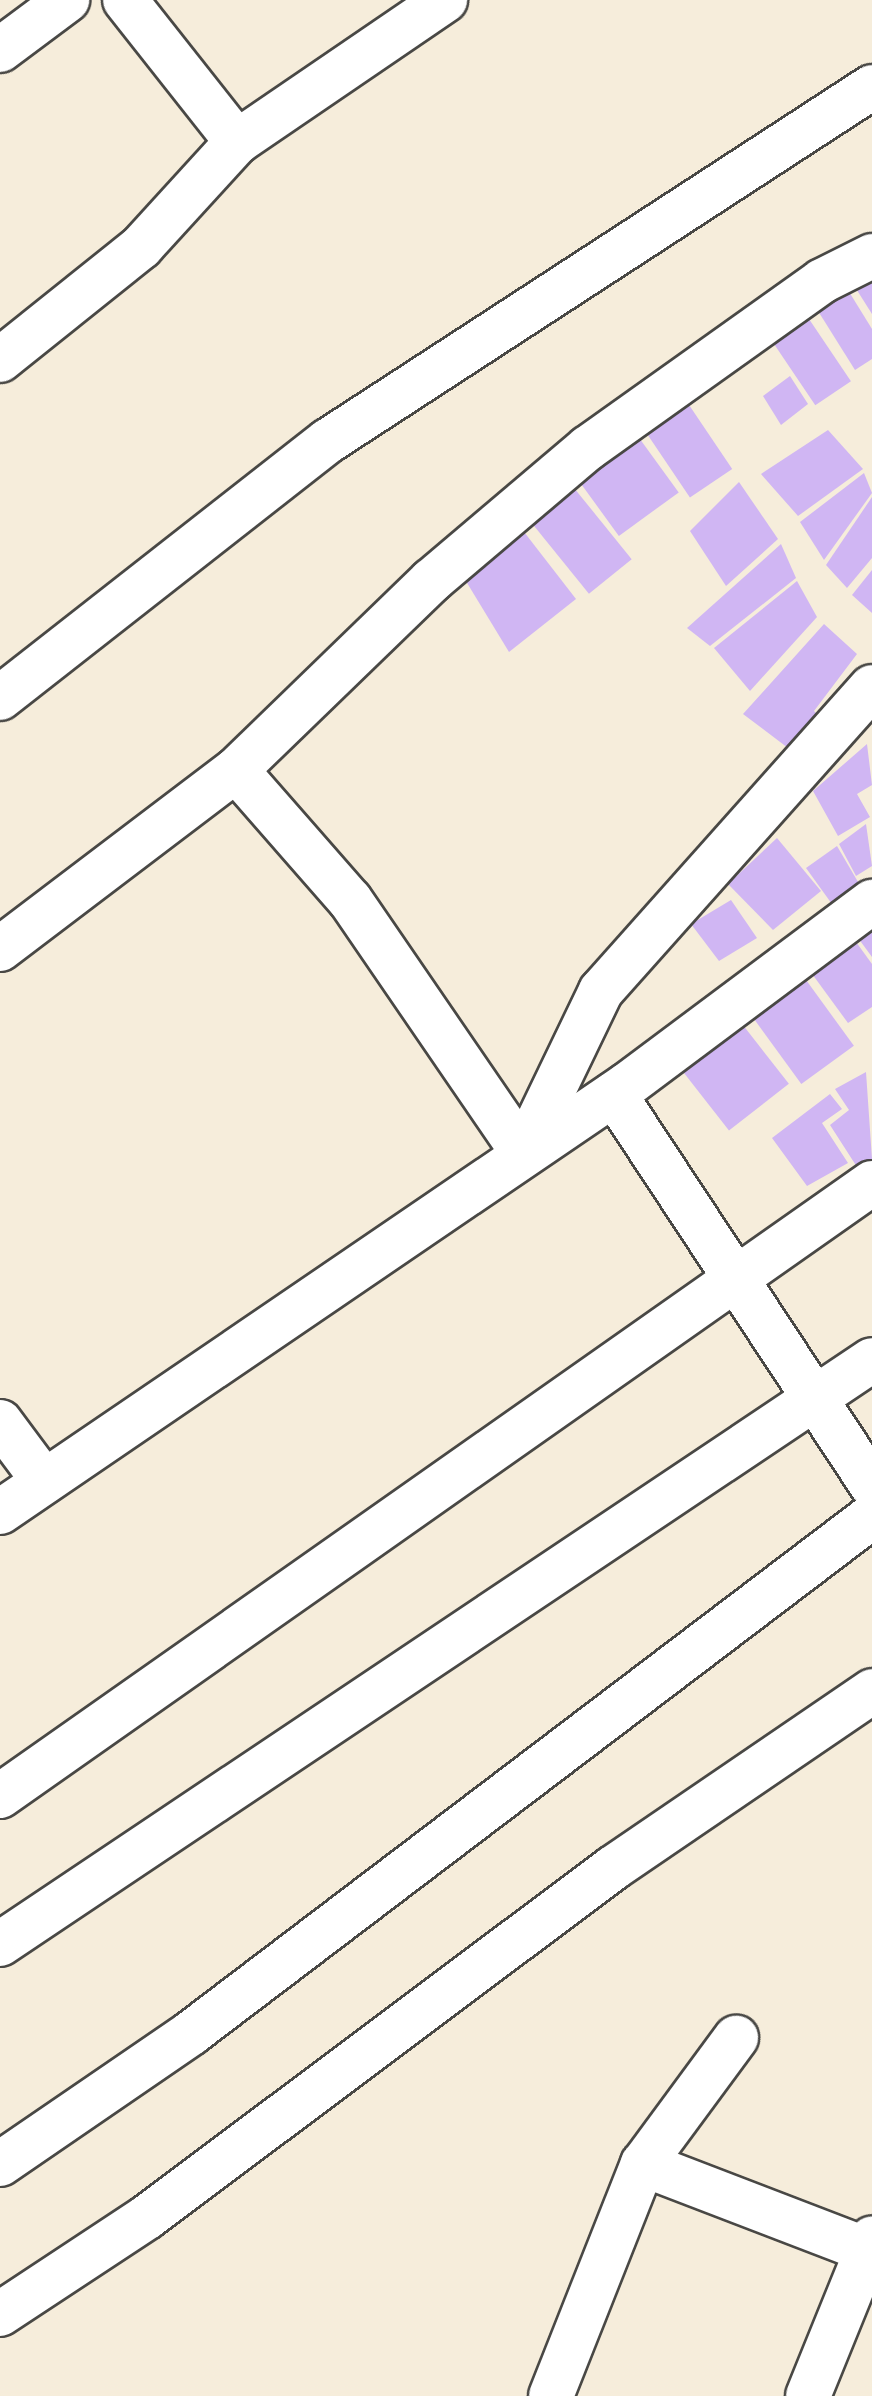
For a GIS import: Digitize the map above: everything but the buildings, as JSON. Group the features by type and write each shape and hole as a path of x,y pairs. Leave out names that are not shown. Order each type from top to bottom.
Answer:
{"street":[{"path":"0,50 67,0"},
{"path":"125,0 237,142"},
{"path":"0,360 141,247 237,142 445,0"},
{"path":"0,698 328,441 872,87"},
{"path":"0,949 236,770 431,581 588,448 822,281 872,256"},
{"path":"523,1153 601,991 872,687"},
{"path":"236,770 350,900 523,1153"},
{"path":"0,1512 523,1153 614,1094 872,902"},
{"path":"614,1094 736,1273 812,1399 872,1486"},
{"path":"0,1796 736,1273 872,1183"},
{"path":"0,1944 872,1360"},
{"path":"0,1422 44,1481"},
{"path":"0,2164 191,2033 872,1516"},
{"path":"0,2314 147,2217 613,1868 872,1691"},
{"path":"551,2396 643,2164 736,2038"},
{"path":"643,2164 871,2247 808,2396"}]}
